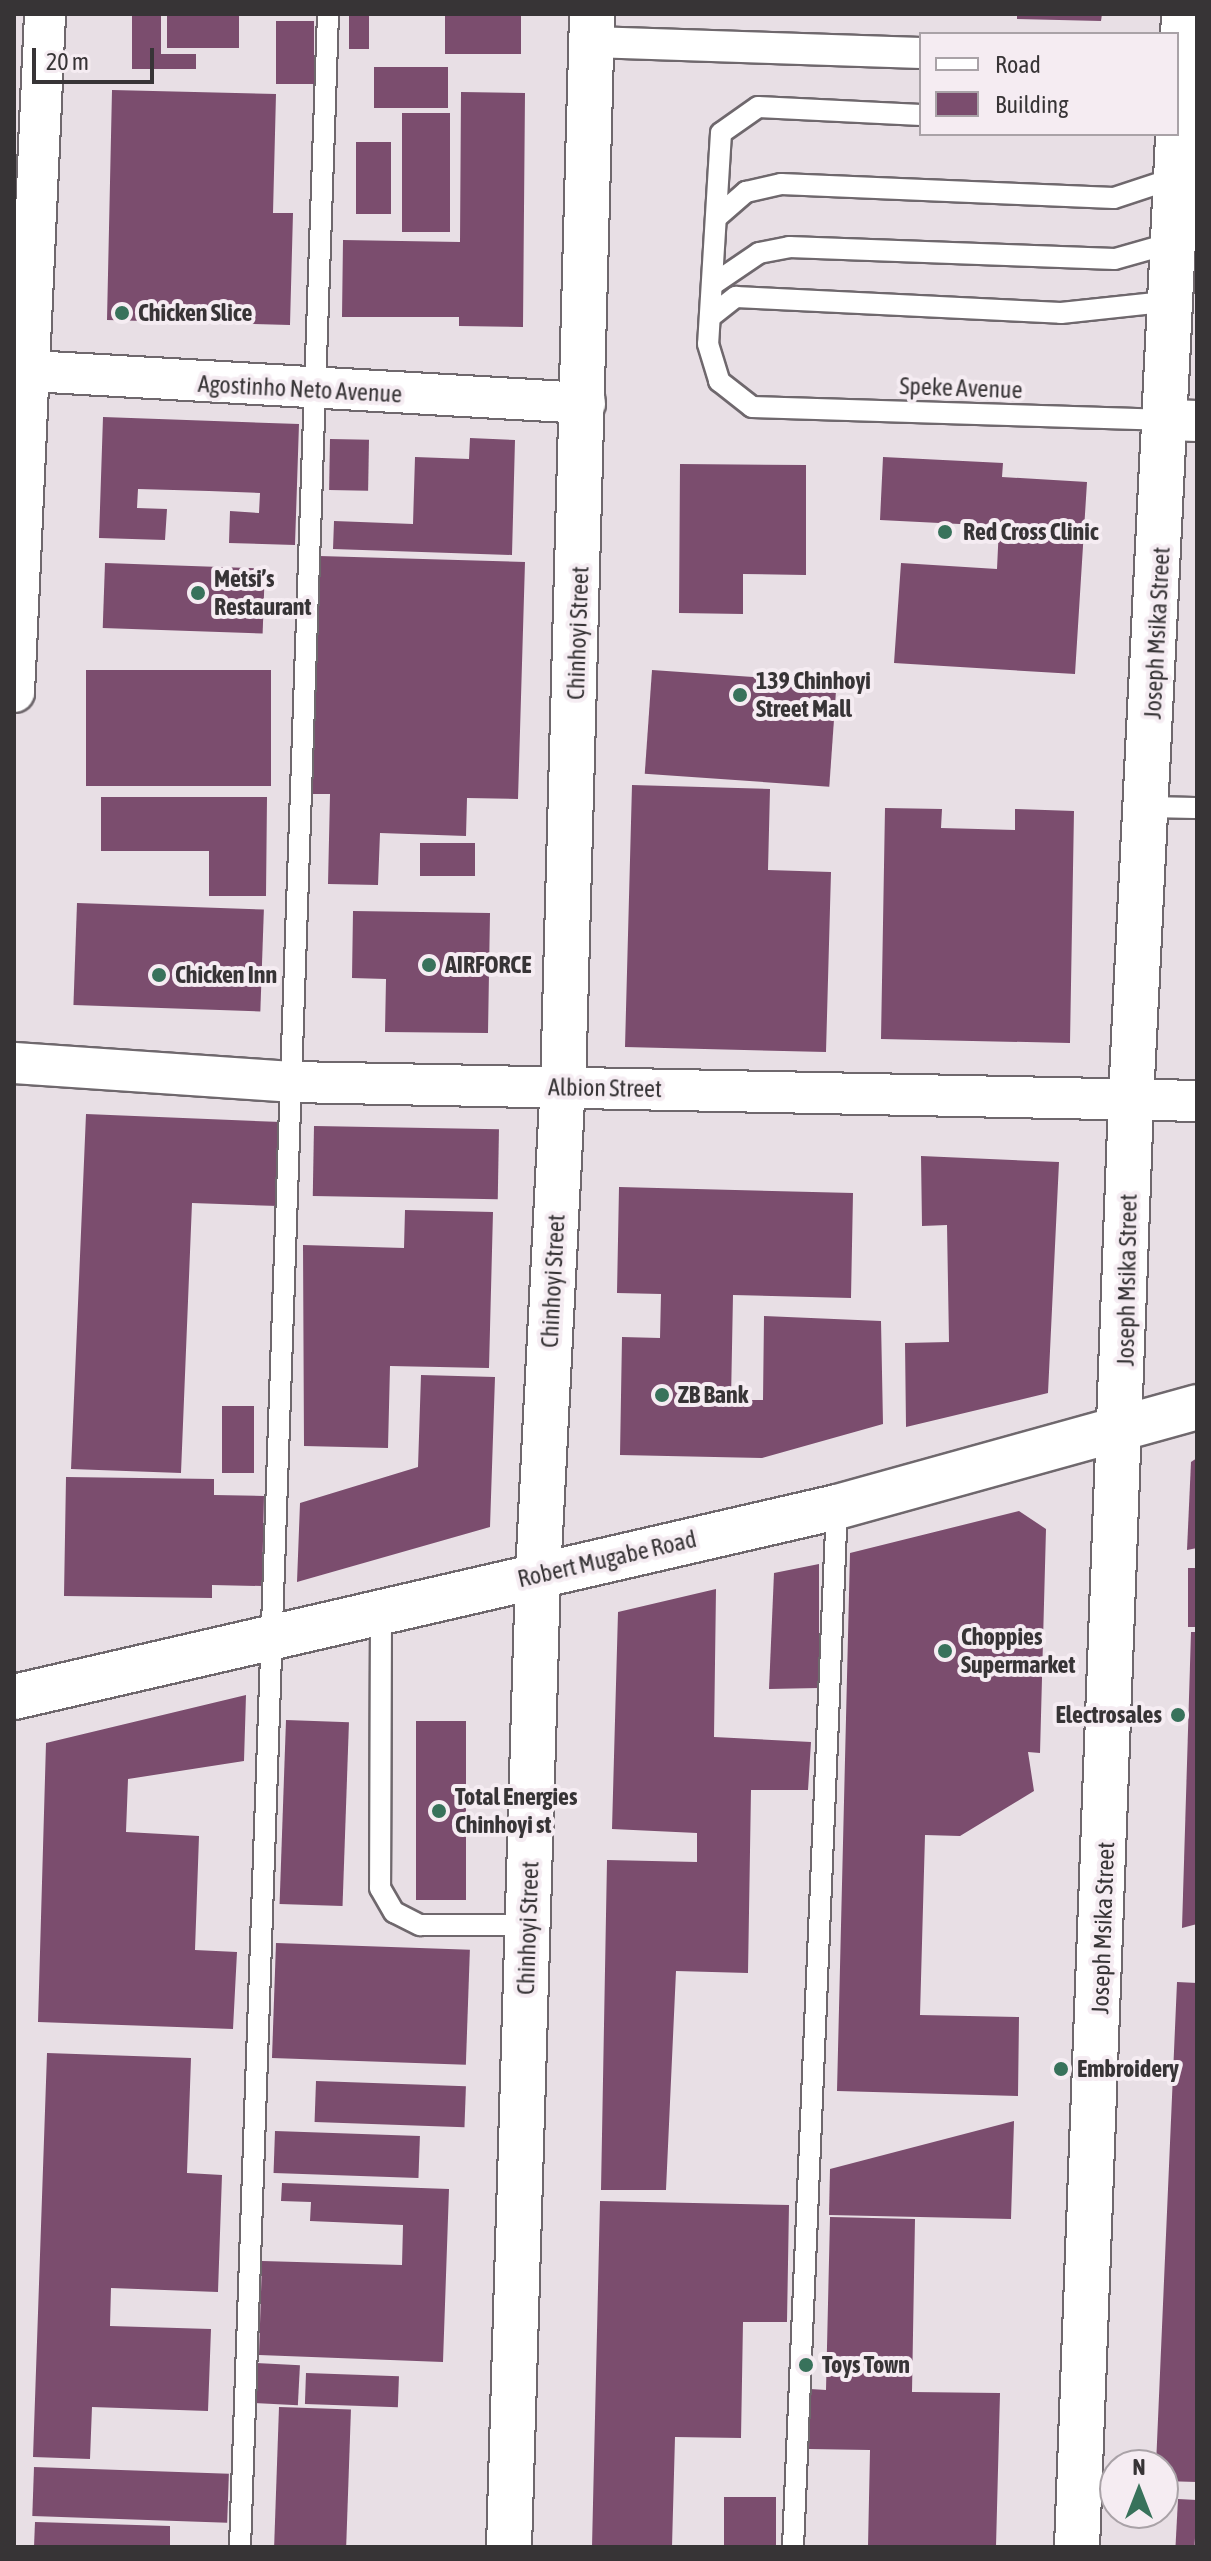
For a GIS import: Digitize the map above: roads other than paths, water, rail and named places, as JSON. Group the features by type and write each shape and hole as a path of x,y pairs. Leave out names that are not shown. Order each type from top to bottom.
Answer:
{"street":[{"path":"14,692 22,371 45,14"},
{"name":"Joseph Msika Street","path":"1077,2547 1123,1427 1131,1099 1147,807 1183,421 1174,301 1184,14"},
{"path":"592,28 919,53"},
{"name":"Chinhoyi Street","path":"509,2547 538,1574 563,1087 585,403 592,28"},
{"name":"Agostinho Neto Avenue","path":"22,371 313,391 585,403"},
{"name":"Albion Street","path":"14,1063 293,1082 1197,1101"},
{"name":"Robert Mugabe Road","path":"14,1697 381,1616 538,1574 837,1507 1197,1407"}],"lane":[{"path":"240,2547 275,1640 313,391 328,14"},
{"path":"710,317 721,133 758,107 919,115"},
{"path":"716,218 746,192 781,184 1114,198 1180,177"},
{"path":"712,285 759,253 789,247 1115,259 1177,242"},
{"path":"710,317 736,297 1061,313 1174,301"},
{"name":"Speke Avenue","path":"710,317 708,344 719,381 752,407 1183,421"},
{"path":"1147,807 1197,808"},
{"path":"793,2547 837,1507"},
{"path":"381,1616 380,1888 394,1912 420,1925 528,1925"}],"place":[{"name":"Chicken Slice","path":"122,313"},
{"name":"Red Cross Clinic","path":"945,532"},
{"name":"Metsi’s Restaurant","path":"198,593"},
{"name":"139 Chinhoyi Street Mall","path":"740,695"},
{"name":"AIRFORCE","path":"429,965"},
{"name":"Chicken Inn","path":"159,975"},
{"name":"ZB Bank","path":"662,1395"},
{"name":"Choppies Supermarket","path":"945,1651"},
{"name":"Electrosales","path":"1178,1715"},
{"name":"Total Energies Chinhoyi st","path":"439,1811"},
{"name":"Embroidery","path":"1061,2069"},
{"name":"Toys Town","path":"806,2365"}]}
